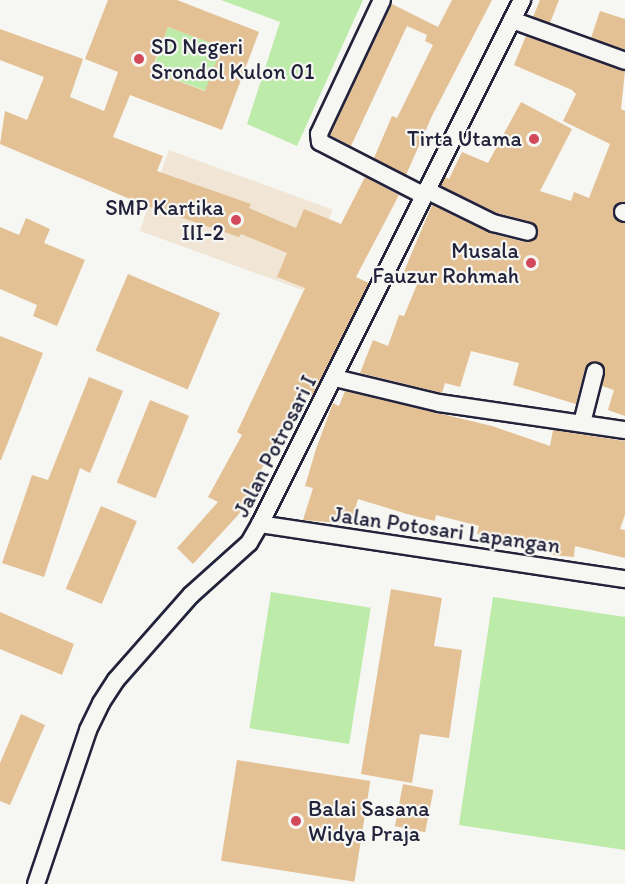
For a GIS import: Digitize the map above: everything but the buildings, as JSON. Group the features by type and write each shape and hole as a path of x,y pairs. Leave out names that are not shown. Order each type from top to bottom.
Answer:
{"street":[{"path":"382,0 319,134 320,142 335,153 493,223 528,232"},
{"name":"Jalan Potrosari I","path":"36,884 88,730 116,680 190,595 249,543 335,378 424,193 522,0"},
{"path":"512,20 625,61"},
{"path":"582,423 596,372"},
{"path":"335,378 440,403 625,430"},
{"name":"Jalan Potosari Lapangan","path":"260,524 625,579"}],"shaded area":[{"name":"SMP Kartika III-2","path":"169,150 333,210 303,290 140,231"}],"green space":[{"path":"221,0 363,0 297,146 247,124 280,22"},
{"path":"168,27 223,47 206,91 152,71"},
{"path":"271,592 371,608 349,744 249,728"},
{"path":"493,597 625,617 625,850 459,825"}],"place":[{"name":"SD Negeri Srondol Kulon 01","path":"139,59"},
{"name":"Tirta Utama","path":"534,139"},
{"name":"SMP Kartika III-2","path":"236,220"},
{"name":"Musala Fauzur Rohmah","path":"531,263"},
{"name":"Balai Sasana Widya Praja","path":"296,821"}]}
